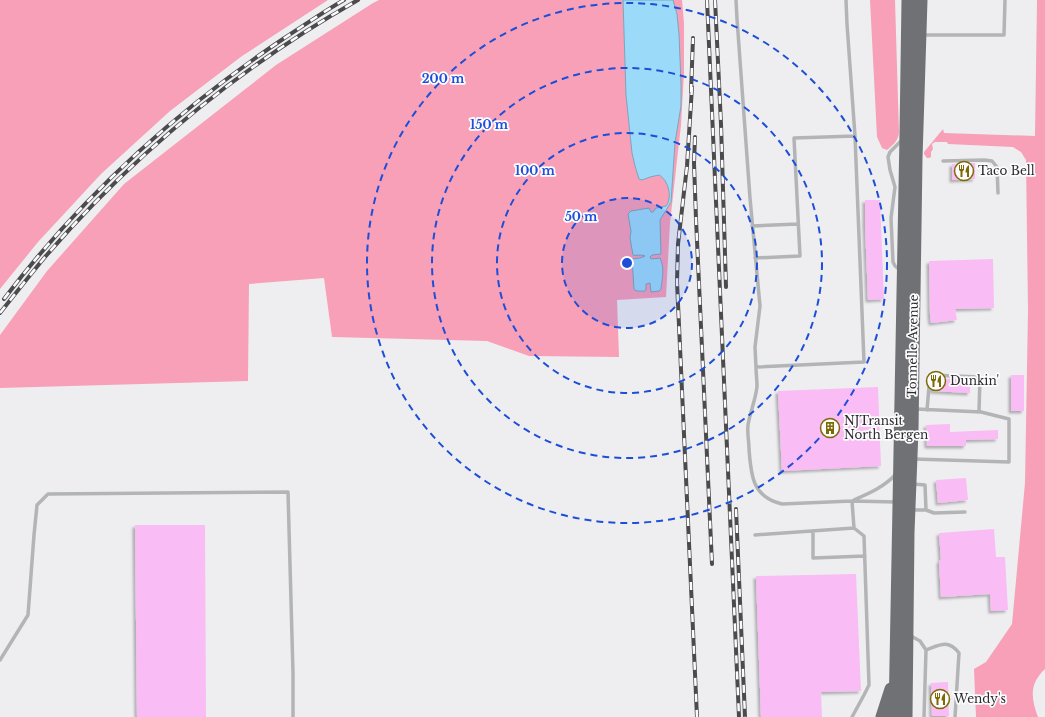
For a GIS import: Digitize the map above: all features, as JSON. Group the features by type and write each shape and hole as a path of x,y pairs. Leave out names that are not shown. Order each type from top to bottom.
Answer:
{"highway":[{"name":"Tonnelle Avenue","path":"906,717 906,505 899,470 904,273 908,0"},
{"name":"Tonnelle Avenue","path":"895,717 895,678 906,505 910,484 911,459 916,158 921,0"},
{"path":"882,717 895,678"}],"lane":[{"path":"736,0 752,226 760,306 755,347 757,386 748,426 750,469 754,481 766,497 782,504 852,501 906,505 934,513 965,512"},
{"path":"756,367 864,362 855,136 846,0"},
{"path":"920,34 1004,36 1005,0"},
{"path":"904,273 895,266 893,262 891,218 895,187 888,157 890,152 906,135"},
{"path":"755,258 800,256 794,138 855,136"},
{"path":"943,161 992,161 997,167 998,194"},
{"path":"752,226 798,224"},
{"path":"928,410 930,375 980,377 980,412"},
{"path":"911,459 1008,462 1009,419 980,412 912,409"},
{"path":"852,501 881,488 892,479 899,470"},
{"path":"910,484 925,485 926,510"},
{"path":"0,660 28,615 37,505 48,494 288,492 293,717"},
{"path":"852,501 854,528"},
{"path":"755,535 854,528 864,536 868,685 852,717"},
{"path":"813,531 813,558 865,556"},
{"path":"907,635 920,641 926,650 924,717"},
{"path":"926,650 943,644 954,646 960,653 955,717"}],"shaded area":[{"path":"0,0 328,0 242,56 170,111 101,174 38,242 0,289"},
{"path":"379,0 682,0 684,23 684,73 681,125 670,223 666,297 617,300 619,357 529,356 487,341 332,337 324,278 249,284 248,381 0,388 0,335 47,271 124,184 276,65"},
{"path":"870,0 895,0 899,133 896,141 887,150 882,148 877,137"},
{"path":"1037,0 1045,0 1045,669 1036,680 1033,692 1034,704 1038,717 976,717 974,669 986,662 1012,624 1025,483 1028,310 1026,160 1021,152 1013,147 935,142 932,144 933,149 931,152 931,157 927,158 924,152 943,129 944,133 1035,136"}],"water":[{"path":"623,0 673,0 677,14 679,34 681,106 675,143 671,202 660,220 661,254 652,255 650,257 651,259 660,258 662,262 663,274 661,289 659,291 651,292 650,283 646,284 645,291 637,291 634,289 632,259 645,256 633,255 628,214 631,211 649,208 651,212 653,212 656,208 666,206 669,194 667,185 662,177 659,175 642,180 639,179 635,166 632,153 626,95"}],"building":[{"name":"Taco Bell","path":"975,163 975,179 952,180 952,164"},
{"path":"865,200 880,200 884,299 868,300"},
{"path":"993,259 994,308 955,309 957,320 931,323 929,261"},
{"path":"1011,375 1024,375 1024,411 1011,411"},
{"path":"933,378 970,380 970,393 932,391"},
{"name":"NJTransit North Bergen","path":"878,387 881,466 782,471 778,391"},
{"path":"950,424 950,432 998,430 998,439 966,440 966,446 927,446 926,425"},
{"path":"966,478 968,500 938,503 936,480"},
{"path":"135,525 205,525 206,717 137,717"},
{"path":"994,529 996,557 1005,557 1008,610 991,611 990,594 941,597 939,533"},
{"path":"856,574 861,691 821,692 822,717 761,717 756,576"},
{"name":"Wendy's","path":"948,682 949,716 932,716 931,683"}],"railway":[{"path":"4,299 65,225 133,157 168,126 244,66 344,0"},
{"path":"0,313 45,257 79,219 152,148 191,115 272,54 314,26 358,0"},
{"path":"707,0 739,717"},
{"path":"715,0 721,124 726,287"},
{"path":"691,92 693,38"},
{"path":"692,87 687,166 678,244 677,282 697,717"},
{"path":"695,137 694,163 696,219 712,564"},
{"path":"736,509 745,717"}],"place":[{"name":"Taco Bell","path":"964,171"},
{"name":"Dunkin'","path":"936,381"},
{"name":"NJTransit North Bergen","path":"830,428"},
{"name":"Wendy's","path":"940,699"}]}
